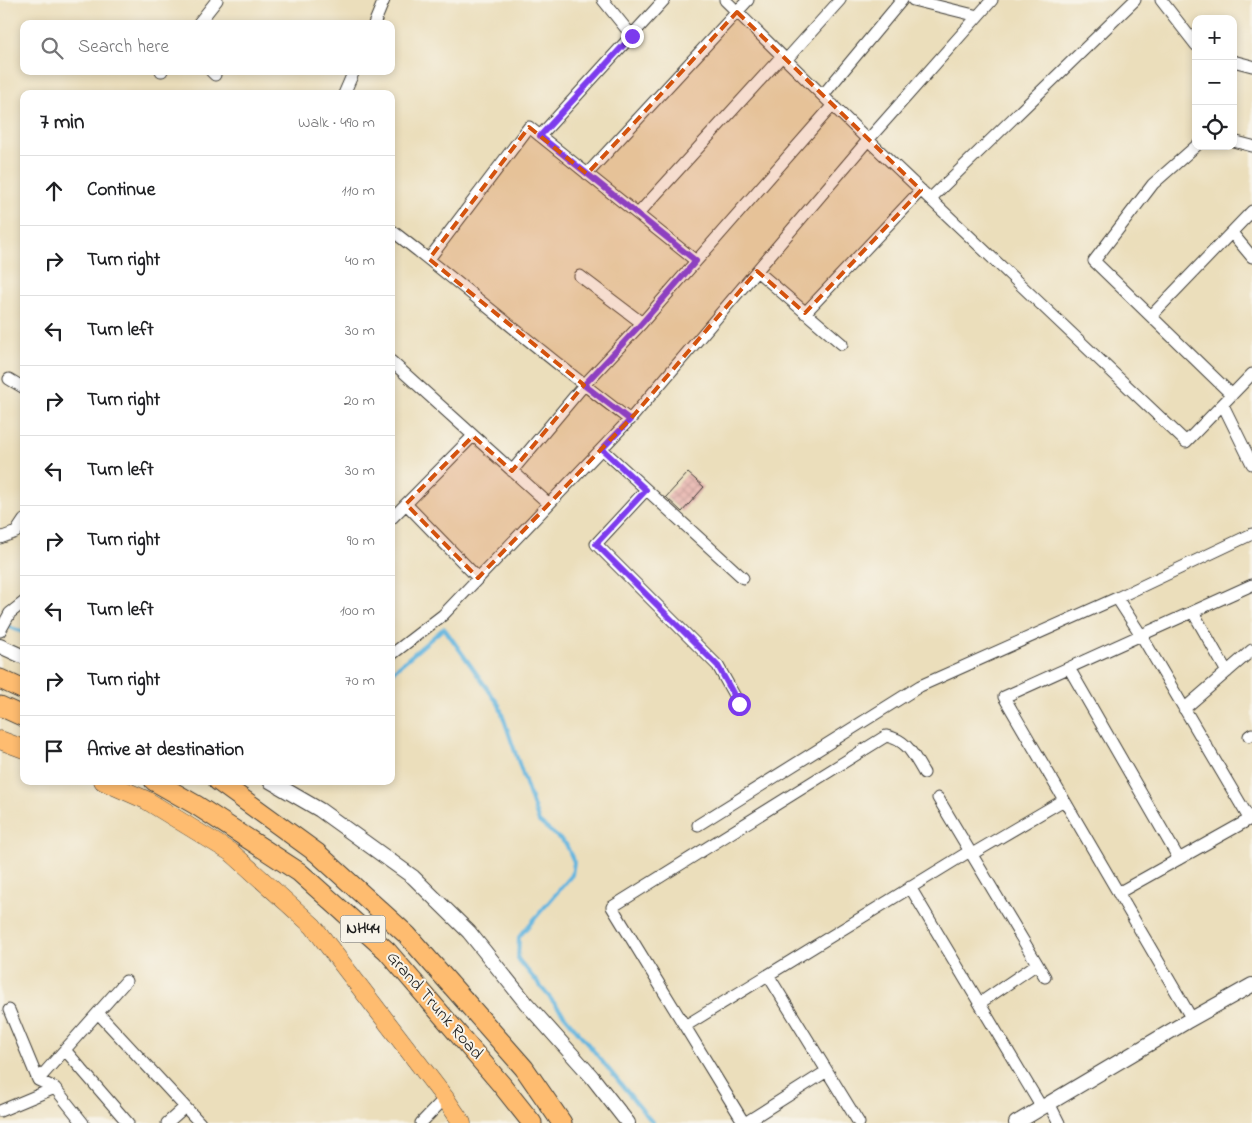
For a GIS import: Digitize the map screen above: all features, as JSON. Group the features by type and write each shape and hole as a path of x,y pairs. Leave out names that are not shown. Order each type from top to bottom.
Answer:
{"highway":[{"path":"0,679 20,688"},
{"path":"0,706 20,715"},
{"name":"Grand Trunk Road","path":"161,785 196,805 299,872 387,951 502,1084 532,1123"},
{"name":"Grand Trunk Road","path":"224,785 317,853 408,935 524,1068 562,1123"}],"main road":[{"path":"0,740 20,748"},
{"path":"111,785 146,800 232,853 313,926 445,1098 462,1123"}],"street":[{"path":"201,20 217,0"},
{"path":"376,20 384,0"},
{"path":"603,0 632,36"},
{"path":"540,136 664,0"},
{"path":"725,0 868,140 1186,442 1252,374"},
{"path":"587,174 748,0"},
{"path":"638,214 840,0"},
{"path":"823,96 902,0"},
{"path":"913,0 928,2 978,16"},
{"path":"395,652 443,615 630,420 868,140 992,0"},
{"path":"930,199 1136,0"},
{"path":"1161,0 1192,40"},
{"path":"1237,62 1252,66"},
{"path":"346,90 352,75"},
{"path":"512,470 584,385 642,323 833,105"},
{"path":"429,259 529,127 696,261"},
{"path":"1237,142 1252,146"},
{"path":"1192,150 1153,184 1094,260 1232,395"},
{"path":"805,313 921,190"},
{"path":"1151,316 1232,234 1252,211"},
{"path":"395,233 630,420"},
{"path":"1232,234 1252,257"},
{"path":"757,270 842,344"},
{"path":"580,276 642,323"},
{"path":"395,365 549,504"},
{"path":"9,379 20,386"},
{"path":"1222,405 1252,463"},
{"path":"473,436 397,510 478,578"},
{"path":"602,449 743,578"},
{"path":"646,490 596,544 718,666 739,704"},
{"path":"0,538 16,532 20,526"},
{"path":"698,825 920,686 1117,598 1252,534"},
{"path":"1192,1019 1004,698 1252,585"},
{"path":"1117,598 1251,819 1118,893"},
{"path":"0,631 11,612 20,605"},
{"path":"0,606 11,612"},
{"path":"1193,612 1227,672"},
{"path":"0,646 20,655"},
{"path":"1184,709 1252,650"},
{"path":"1069,668 1179,859"},
{"path":"827,1071 744,1123 612,907 886,736 896,738 908,746 924,773"},
{"path":"277,785 320,810 413,877 469,932 526,1004 592,1077 628,1123"},
{"path":"938,798 1045,977"},
{"path":"685,1026 910,887 1064,800"},
{"path":"910,887 980,1003 1059,1123"},
{"path":"980,1003 1037,964"},
{"path":"768,975 859,1123"},
{"path":"38,1080 126,981"},
{"path":"1016,1123 1252,985"},
{"path":"9,1010 38,1080 55,1088 83,1123"},
{"path":"98,1013 200,1123"},
{"path":"65,1050 128,1123"},
{"path":"0,1111 55,1088"},
{"path":"421,1123 445,1098"},
{"path":"167,1123 185,1107"}],"highlighted area":[{"path":"737,12 921,190 805,313 757,271 634,415 478,578 406,504 473,436 512,471 584,385 429,259 529,127 587,174"}],"building":[{"path":"688,473 704,487 682,512 666,497"}],"waterway":[{"path":"5,625 20,631"},
{"path":"395,670 444,628 499,705 539,822 566,844 574,862 572,875 519,937 518,959 653,1123"}],"route":[{"path":"632,36 540,136 696,261 584,385 630,420 602,449 646,490 596,544 718,666 739,704"}]}
